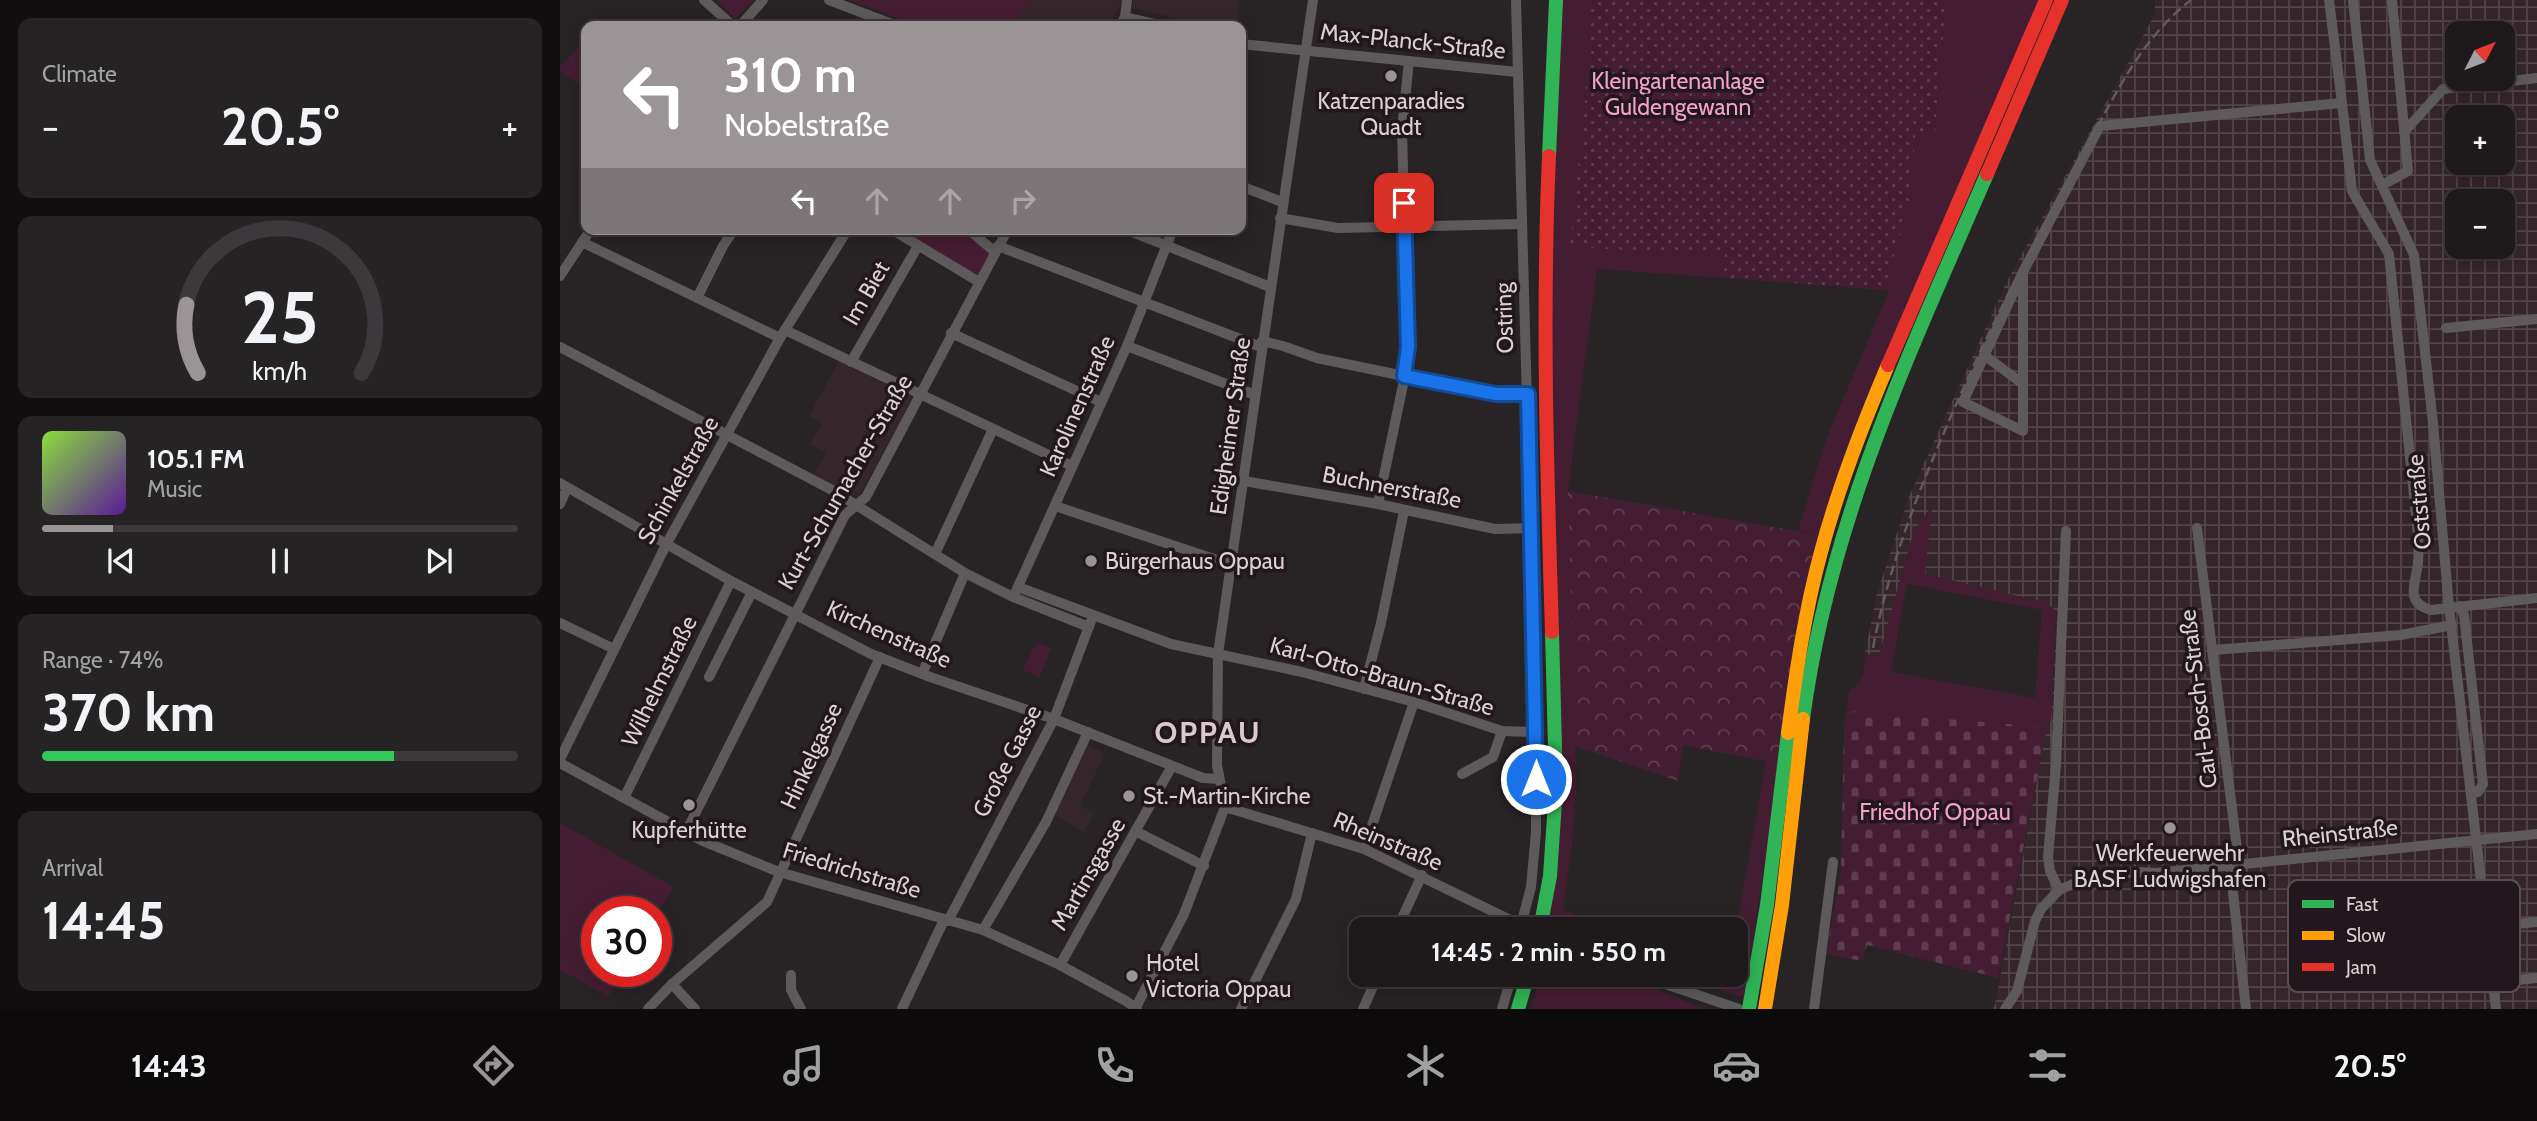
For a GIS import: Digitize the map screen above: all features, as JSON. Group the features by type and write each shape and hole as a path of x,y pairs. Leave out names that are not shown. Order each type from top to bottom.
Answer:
{"main road":[{"path":"1542,917 1550,876 1556,788 1545,376 1546,223 1556,0"},
{"path":"1751,1003 1769,900 1798,662 1811,593 1827,530 1847,466 1885,369 2046,0"},
{"path":"1770,1006 1812,663 1841,533 1862,469 1904,365 2062,0"},
{"path":"1518,1009 1524,987"}],"street":[{"path":"704,0 727,21"},
{"path":"744,21 763,0"},
{"path":"829,0 884,21"},
{"path":"1122,21 1127,0"},
{"name":"Edigheimer Straße","path":"1225,807 1217,765 1218,654 1313,0"},
{"name":"Ostring","path":"1516,0 1536,732 1536,832 1525,917"},
{"path":"2329,0 2352,191 2389,254 2418,534 2418,563 2413,592 2422,608 2431,610 2537,598"},
{"name":"Oststraße","path":"2353,0 2370,160 2414,255 2455,606 2452,625 2483,880"},
{"path":"2382,185 2408,171 2392,0"},
{"path":"1246,47 1305,51"},
{"name":"Max-Planck-Straße","path":"1305,51 1517,72"},
{"path":"1378,504 1408,347 1402,128 1409,61"},
{"path":"2404,132 2443,89 2537,78"},
{"path":"2023,272 2023,431 1962,402 2023,272 2100,126 2342,103"},
{"path":"1246,188 1282,202"},
{"path":"1280,218 1325,227 1405,228 1522,224"},
{"path":"560,276 587,235"},
{"path":"697,298 730,235"},
{"name":"Schinkelstraße","path":"560,761 667,543 782,334 844,235"},
{"path":"901,235 979,282"},
{"path":"977,235 997,249 1262,344 1283,346 1317,358 1496,394 1528,394"},
{"name":"Kurt-Schumacher-Straße","path":"686,832 845,515 866,497 1005,235"},
{"path":"1140,235 1270,287"},
{"name":"Karolinenstraße","path":"1015,592 1127,346 1171,235"},
{"path":"582,242 697,298 851,362 1072,466"},
{"name":"Im Biet","path":"851,362 918,246"},
{"path":"2446,328 2537,319"},
{"path":"951,333 1101,402"},
{"path":"1127,346 1255,395"},
{"path":"560,347 858,505 965,573 1015,592 1089,627"},
{"path":"1984,355 2023,384"},
{"path":"935,554 993,429"},
{"name":"Buchnerstraße","path":"1244,481 1378,504 1495,529 1532,528"},
{"path":"560,504 564,486"},
{"name":"Kirchenstraße","path":"564,486 731,581 880,657 1054,719 1203,778 1219,779"},
{"path":"1055,506 1232,565"},
{"path":"1364,689 1381,623 1404,511"},
{"name":"Carl-Bosch-Straße","path":"2197,528 2213,650 2246,1009"},
{"path":"2005,1009 2017,991 2035,921 2041,909 2059,890 2050,872 2048,857 2056,765 2066,531"},
{"path":"922,674 965,573"},
{"name":"Wilhelmstraße","path":"624,798 731,581"},
{"path":"709,677 752,592"},
{"name":"Karl-Otto-Braun-Straße","path":"1015,592 1093,615 1171,643 1302,672 1414,702 1502,731 1536,732"},
{"path":"2455,606 2464,615 2483,784 2478,792 2472,793"},
{"name":"Große Gasse","path":"902,1009 946,920 1054,719 1093,615"},
{"path":"560,623 614,649"},
{"path":"2213,650 2401,635 2452,625"},
{"name":"Hinkelgasse","path":"672,984 767,902 880,657"},
{"path":"1364,849 1414,702"},
{"path":"1462,774 1493,757 1502,731"},
{"path":"983,930 1046,822 1087,732"},
{"name":"Friedrichstraße","path":"560,761 686,832 779,872 983,930 1060,965 1136,1009"},
{"name":"Martinsgasse","path":"1060,965 1172,766"},
{"path":"1136,1009 1184,914 1225,807"},
{"name":"Rheinstraße","path":"1225,807 1364,849 1502,917"},
{"path":"1137,832 1204,866"},
{"path":"1241,1009 1296,899 1312,833"},
{"name":"Rheinstraße","path":"2059,890 2073,884 2124,876 2537,834"},
{"path":"1814,1009 1833,862"},
{"path":"1403,917 1422,876"},
{"path":"792,975 791,990 801,1009"},
{"path":"672,984 695,1009"},
{"name":"Hinkelgasse","path":"648,1009 669,987"},
{"path":"1363,1009 1373,987"},
{"path":"1502,1009 1508,987"},
{"path":"1674,987 1739,1009"}],"shaded area":[{"path":"1032,0 1122,0 1112,21 1014,21"},
{"path":"1133,0 1240,0 1238,21 1188,21 1132,8"},
{"path":"2155,0 2537,0 2537,1009 1989,1009 1995,1005 2047,727 2051,720 2057,612 2047,603 1925,574 1931,507 1914,531 1879,656 1865,654 1877,593 1910,494 2008,279 2155,14"},
{"path":"839,361 913,397 858,498 814,475 826,453 810,444 822,423 809,416"},
{"path":"1086,745 1105,753 1080,806 1095,813 1084,832 1055,815"}],"green space":[{"path":"716,0 754,0 735,19"},
{"path":"850,0 1032,0 1014,21 905,21"},
{"path":"1562,0 1591,0 1571,246 1725,255 1724,278 1597,269 1568,491 1576,785 1563,910 1583,917 1548,917 1556,867 1550,366"},
{"name":"Kleingartenanlage Guldengewann","path":"1591,0 1946,0 1935,132 1916,131 1909,203 1884,290 1724,278 1725,255 1570,247 1585,99"},
{"path":"1946,0 2038,0 1819,535 1798,530 1827,437 1889,291 1884,290 1909,203 1916,131 1935,132"},
{"path":"581,45 581,86 560,71 560,67"},
{"path":"906,235 971,235 991,253 978,278"},
{"path":"1568,491 1819,535 1779,764 1683,745 1678,781 1575,746"},
{"path":"1932,506 1925,574 2047,603 2056,612 2051,720 2047,727 1847,711 1849,691 1863,675 1865,654 1879,656 1914,531","holes":["1907,584 2042,610 2035,698 1891,672"]},
{"path":"1037,642 1051,648 1040,677 1022,670"},
{"name":"Friedhof Oppau","path":"1847,711 2047,727 1998,978 1867,945 1862,961 1826,954 1841,873 1844,728"},
{"path":"1766,761 1779,764 1748,977 1748,917 1738,917"},
{"path":"560,823 674,887 668,896 581,896 581,981 560,970"},
{"path":"591,987 613,987 608,996"},
{"path":"1537,987 1650,987 1705,1009 1531,1009"},
{"path":"1710,987 1747,987 1745,998"}],"railway":[{"path":"1873,648 1888,585 1918,495 2000,311 2048,217 2129,72 2156,33 2191,0"}],"traffic: fast":[{"path":"1549,156 1556,0"},
{"path":"1803,719 1815,646 1852,507 1901,374 1987,174"},
{"path":"1542,917 1550,876 1556,787 1552,632"},
{"path":"1749,1009 1767,905 1788,733"},
{"path":"1518,1009 1524,987"}],"traffic: slow":[{"path":"1788,733 1810,597 1821,552 1851,457 1888,365"},
{"path":"1765,1009 1782,905 1803,719"}],"traffic: jam":[{"path":"1888,365 2046,0"},
{"path":"1987,174 2062,0"},
{"path":"1549,156 1546,335 1552,632"}],"place":[{"name":"Katzenparadies Quadt","path":"1391,76"},
{"name":"Bürgerhaus Oppau","path":"1091,561"},
{"name":"St.-Martin-Kirche","path":"1129,796"},
{"name":"Kupferhütte","path":"689,805"},
{"name":"Werkfeuerwehr BASF Ludwigshafen","path":"2170,828"},
{"name":"Hotel Victoria Oppau","path":"1132,976"}],"district":[{"name":"OPPAU","path":"1208,732"}],"route":[{"path":"1404,203 1408,361 1404,376 1496,394 1528,394 1536,779"}]}
